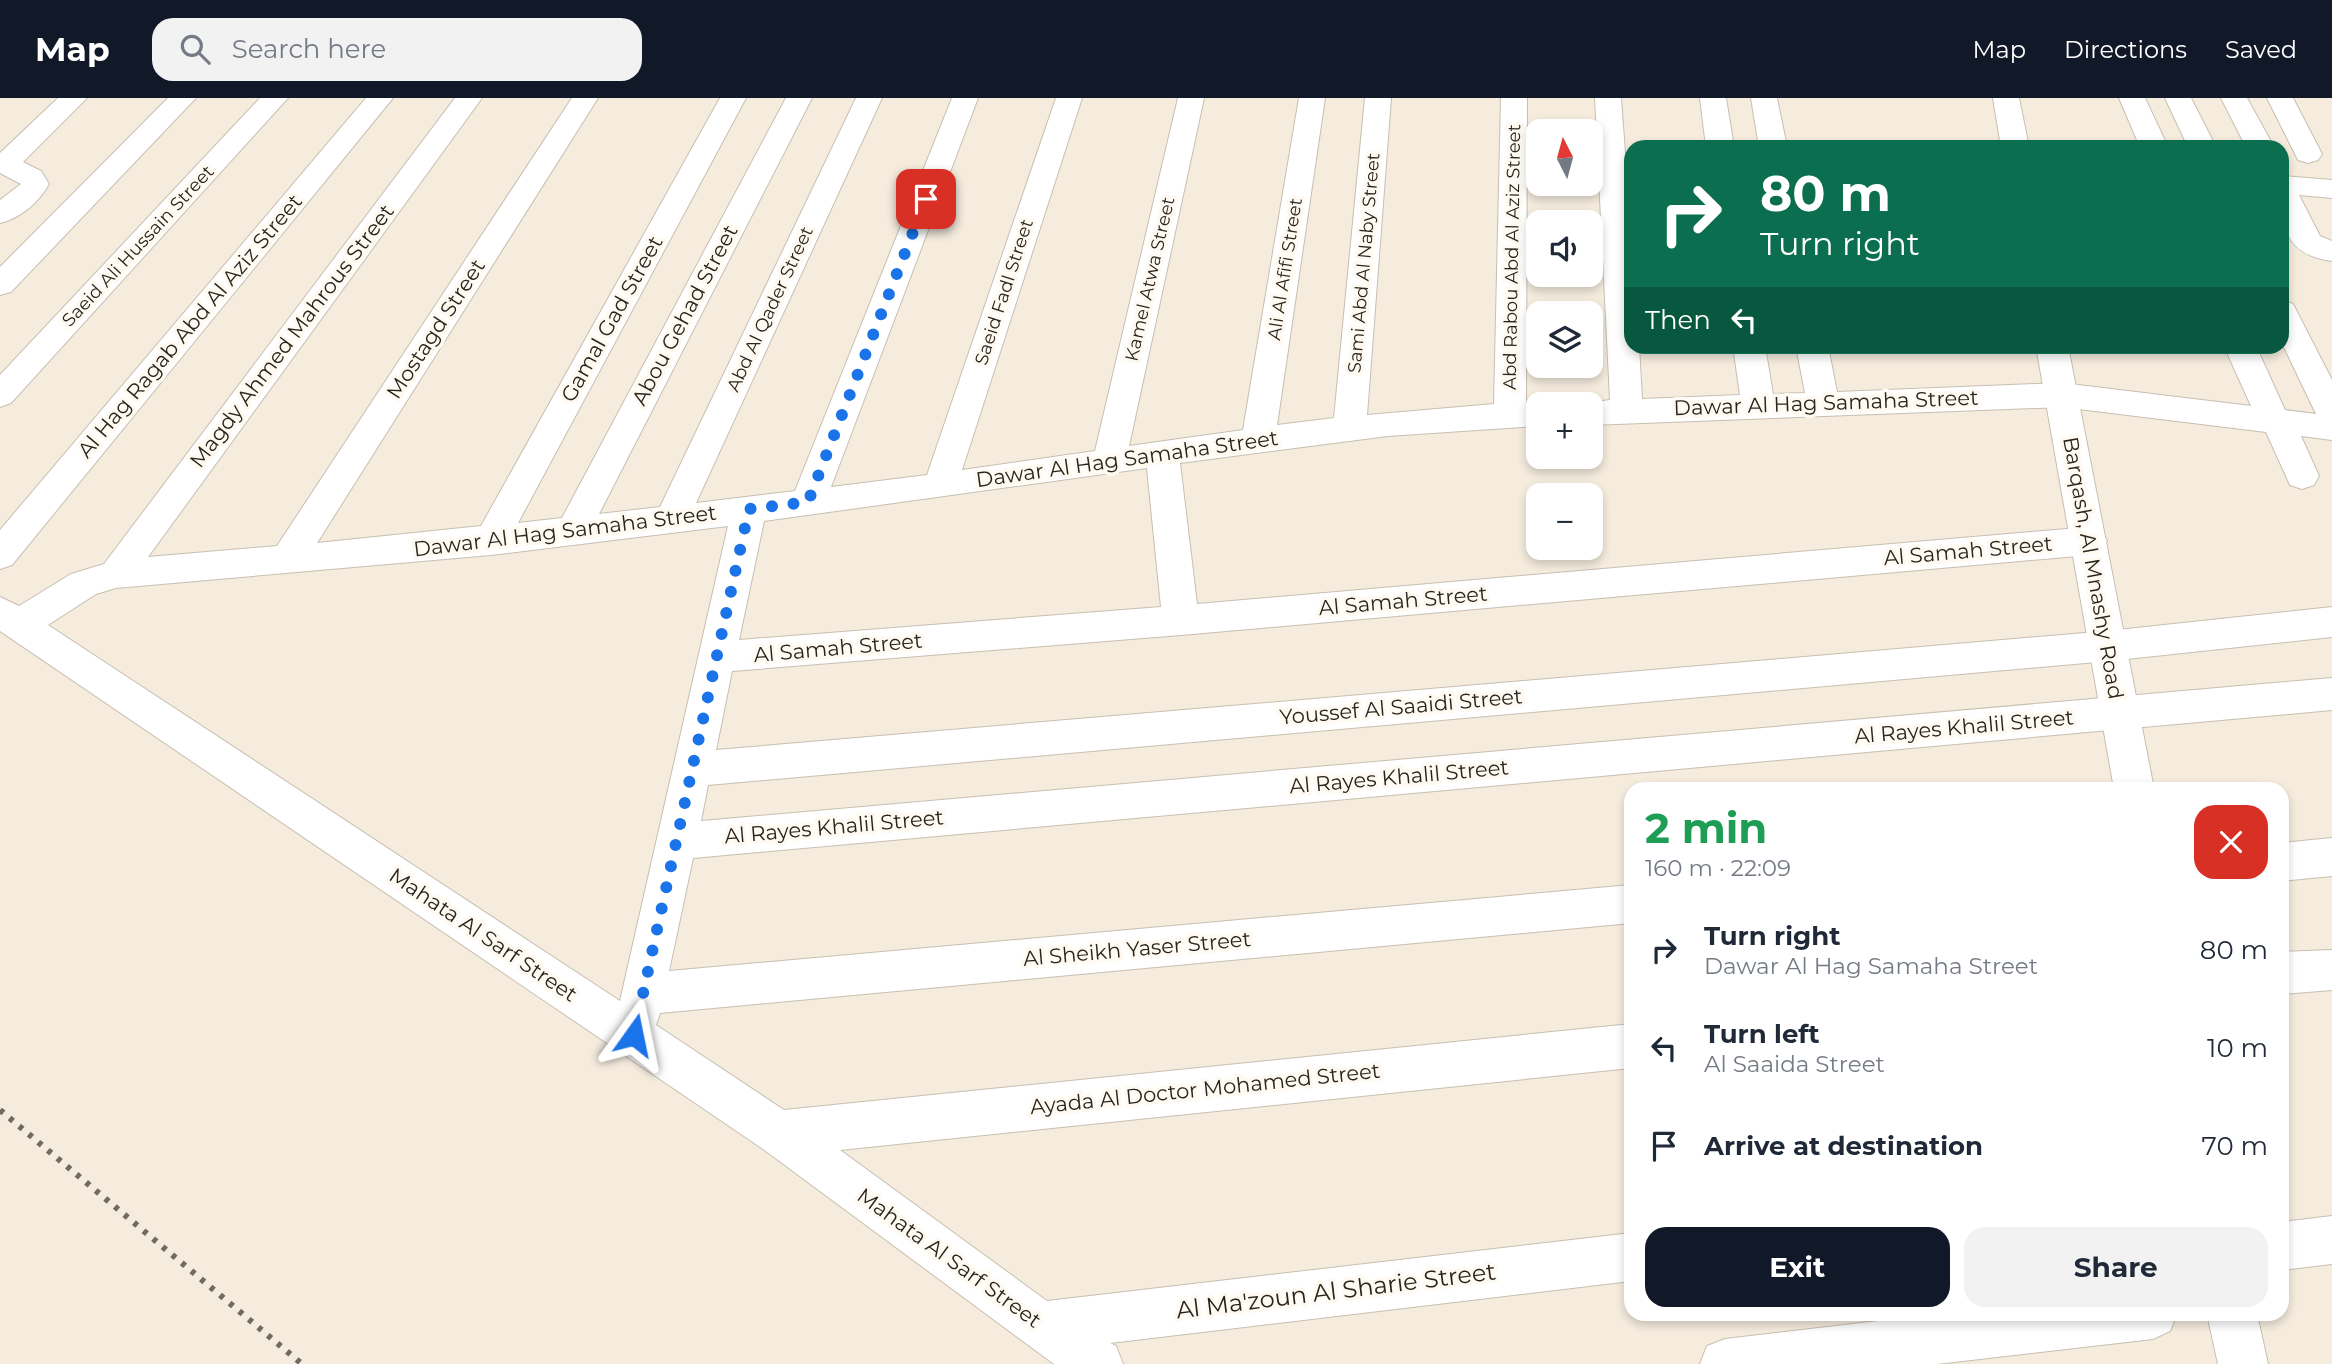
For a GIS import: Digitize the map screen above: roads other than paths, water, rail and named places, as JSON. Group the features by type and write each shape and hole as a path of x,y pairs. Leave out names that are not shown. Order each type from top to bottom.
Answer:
{"street":[{"path":"0,214 30,193 35,184 32,177 2,163 74,98"},
{"path":"0,285 183,98"},
{"name":"Saeid Ali Hussain Street","path":"0,395 275,98"},
{"name":"Al Hag Ragab Abd Al Aziz Street","path":"0,555 380,98"},
{"name":"Magdy Ahmed Mahrous Street","path":"116,574 469,98"},
{"name":"Mostagd Street","path":"287,560 585,98"},
{"name":"Gamal Gad Street","path":"491,541 733,98"},
{"name":"Abou Gehad Street","path":"572,531 799,98"},
{"name":"Abd Al Qader Street","path":"671,520 869,98"},
{"path":"808,502 965,98"},
{"name":"Saeid Fadl Street","path":"940,485 1069,98"},
{"name":"Kamel Atwa Street","path":"1109,461 1191,98"},
{"name":"Ali Al Afifi Street","path":"1258,440 1312,98"},
{"name":"Sami Abd Al Naby Street","path":"1350,427 1378,98"},
{"name":"Abd Rabou Abd Al Aziz Street","path":"1514,98 1526,151 1524,415"},
{"path":"1608,98 1627,412"},
{"path":"1713,98 1719,140"},
{"path":"1764,98 1772,140"},
{"path":"2006,98 2014,140"},
{"path":"2132,98 2151,140"},
{"path":"2178,98 2199,140"},
{"path":"2234,98 2256,140"},
{"path":"2280,98 2308,154"},
{"path":"2289,186 2332,189"},
{"path":"2289,205 2308,243 2317,249 2332,251"},
{"path":"2289,325 2332,413"},
{"path":"1750,354 1758,405"},
{"path":"1814,354 1823,402"},
{"name":"Barqash, Al Mnashy Road","path":"2054,354 2133,782"},
{"path":"2245,354 2302,476"},
{"name":"Dawar Al Hag Samaha Street","path":"1603,413 1823,402 2062,395 2332,428"},
{"name":"Dawar Al Hag Samaha Street","path":"10,618 84,584 116,574 491,541 940,485 1350,427 1524,415"},
{"path":"1162,453 1181,620"},
{"path":"634,1035 749,509"},
{"name":"Al Samah Street","path":"717,657 1181,620 2089,541"},
{"name":"Mahata Al Sarf Street","path":"10,618 779,1133 1041,1326 1098,1364"},
{"name":"Youssef Al Saaidi Street","path":"693,769 2108,646 2332,622"},
{"name":"Al Rayes Khalil Street","path":"677,841 2332,694"},
{"path":"2289,861 2332,857"},
{"name":"Al Sheikh Yaser Street","path":"643,994 1624,905"},
{"path":"2289,973 2332,970"},
{"name":"Ayada Al Doctor Mohamed Street","path":"779,1133 1624,1047"},
{"path":"2289,1245 2332,1240"},
{"name":"Al Ma'zoun Al Sharie Street","path":"1041,1326 1624,1257"},
{"path":"1725,1364 2093,1321"},
{"path":"2234,1321 2243,1364"}],"railway":[{"path":"0,1110 302,1364"}]}
